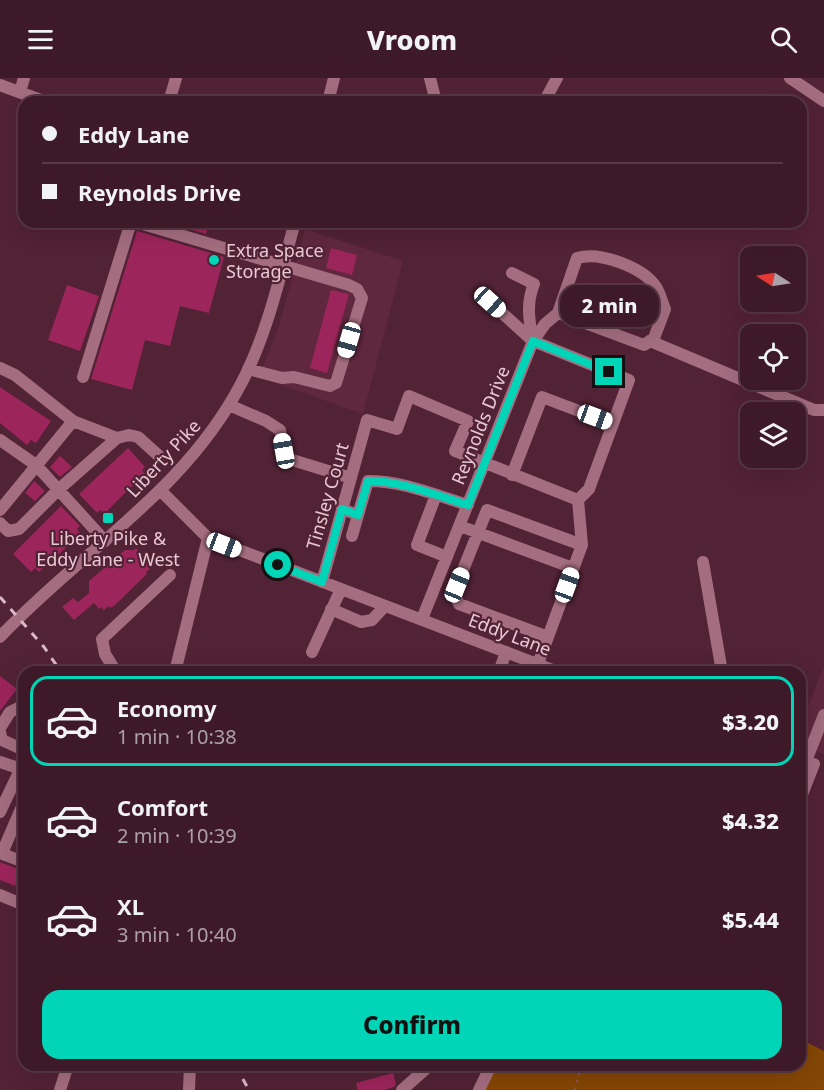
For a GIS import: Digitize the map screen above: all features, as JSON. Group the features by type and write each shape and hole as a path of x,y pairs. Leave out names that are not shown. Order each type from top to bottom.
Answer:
{"street":[{"path":"20,92 24,78"},
{"path":"171,96 176,78"},
{"path":"330,96 334,78"},
{"path":"430,78 434,96"},
{"path":"547,96 557,78"},
{"path":"790,78 824,101"},
{"path":"0,85 30,96"},
{"path":"83,377 132,228"},
{"path":"155,228 349,285 362,297 336,383 330,386 294,377 282,378 248,369"},
{"name":"Liberty Pike","path":"0,638 33,605 161,491 194,456 229,405 248,369 271,307 293,228"},
{"path":"533,341 545,324 558,313 577,258 587,255 634,267 656,286 665,309 654,338 645,345 558,313"},
{"path":"512,273 534,284 529,296 529,321 533,341"},
{"path":"490,302 533,341 630,381 589,489 578,500"},
{"name":"Reynolds Drive","path":"422,619 533,341"},
{"path":"650,341 814,410 824,410"},
{"path":"0,368 15,375 74,421 117,438"},
{"name":"Tinsley Court","path":"322,582 367,420 398,429 410,396 468,421 456,452 484,464"},
{"path":"512,475 542,397 613,424"},
{"path":"229,405 266,421 280,430 284,451 289,459 351,478"},
{"path":"0,510 74,421"},
{"path":"0,523 8,531 19,529 58,490 117,438 129,435 138,437 159,456"},
{"path":"0,440 37,466 105,541"},
{"path":"484,464 578,500"},
{"path":"352,536 368,481 388,481 468,505"},
{"name":"Eddy Lane","path":"161,491 208,538 543,666"},
{"path":"436,495 417,545 447,556"},
{"path":"538,664 582,545 578,500"},
{"path":"342,509 358,515"},
{"path":"548,637 459,604 455,595 457,585 487,510 582,545"},
{"path":"459,526 573,568"},
{"path":"177,666 208,538"},
{"path":"703,562 721,666"},
{"path":"112,666 105,654 102,639 170,575"},
{"path":"312,652 341,589"},
{"path":"331,609 361,622 372,620 385,606"},
{"path":"501,666 506,652"},
{"path":"18,708 10,712 0,730 2,740 18,747"},
{"path":"806,780 824,715"},
{"path":"0,762 18,768"},
{"path":"0,812 18,774"},
{"path":"18,815 1,853 18,860"},
{"path":"0,895 18,902"},
{"path":"60,1090 66,1071"},
{"path":"189,1090 190,1071"},
{"path":"402,1090 423,1071"},
{"path":"479,1090 488,1071"}],"path":[{"path":"575,1090 580,1071"}],"shaded area":[{"path":"305,229 403,261 363,414 259,377 280,323"},
{"path":"824,666 824,754 806,746 806,712"},
{"path":"806,1042 824,1051 824,1090 482,1090 491,1071 806,1071"}],"building":[{"path":"186,228 208,228 206,234"},
{"path":"137,231 224,257 209,313 180,306 170,346 145,340 132,390 91,379"},
{"path":"331,248 357,255 352,275 326,268"},
{"path":"67,285 99,296 80,351 48,340"},
{"path":"331,290 349,294 327,373 310,368"},
{"path":"0,387 51,421 36,443 31,440 27,445 0,423"},
{"path":"128,448 145,467 142,470 146,475 104,514 100,510 97,513 79,494"},
{"path":"60,456 72,467 60,477 50,467"},
{"path":"34,481 45,491 35,501 25,493"},
{"path":"61,506 80,526 77,529 81,534 39,572 35,568 31,572 13,554"},
{"path":"136,548 149,563 147,565 150,569 146,572 147,574 114,606 110,608 109,606 104,610 101,607 99,609 94,603 74,620 62,607 73,598 78,602 89,593 89,581 125,550"},
{"path":"0,676 17,689 0,711"},
{"path":"0,862 18,869 15,886 0,880"},
{"path":"393,1073 396,1084 394,1087 384,1090 358,1090 356,1083"}],"railway":[{"path":"0,597 44,647 57,666"},
{"path":"238,1071 249,1090"}],"place":[{"name":"Extra Space Storage","path":"214,260"},
{"name":"Liberty Pike & Eddy Lane - West","path":"108,518"}],"route":[{"path":"278,565 322,582 342,509 358,515 368,481 402,484 468,505 533,341 609,372"}]}
